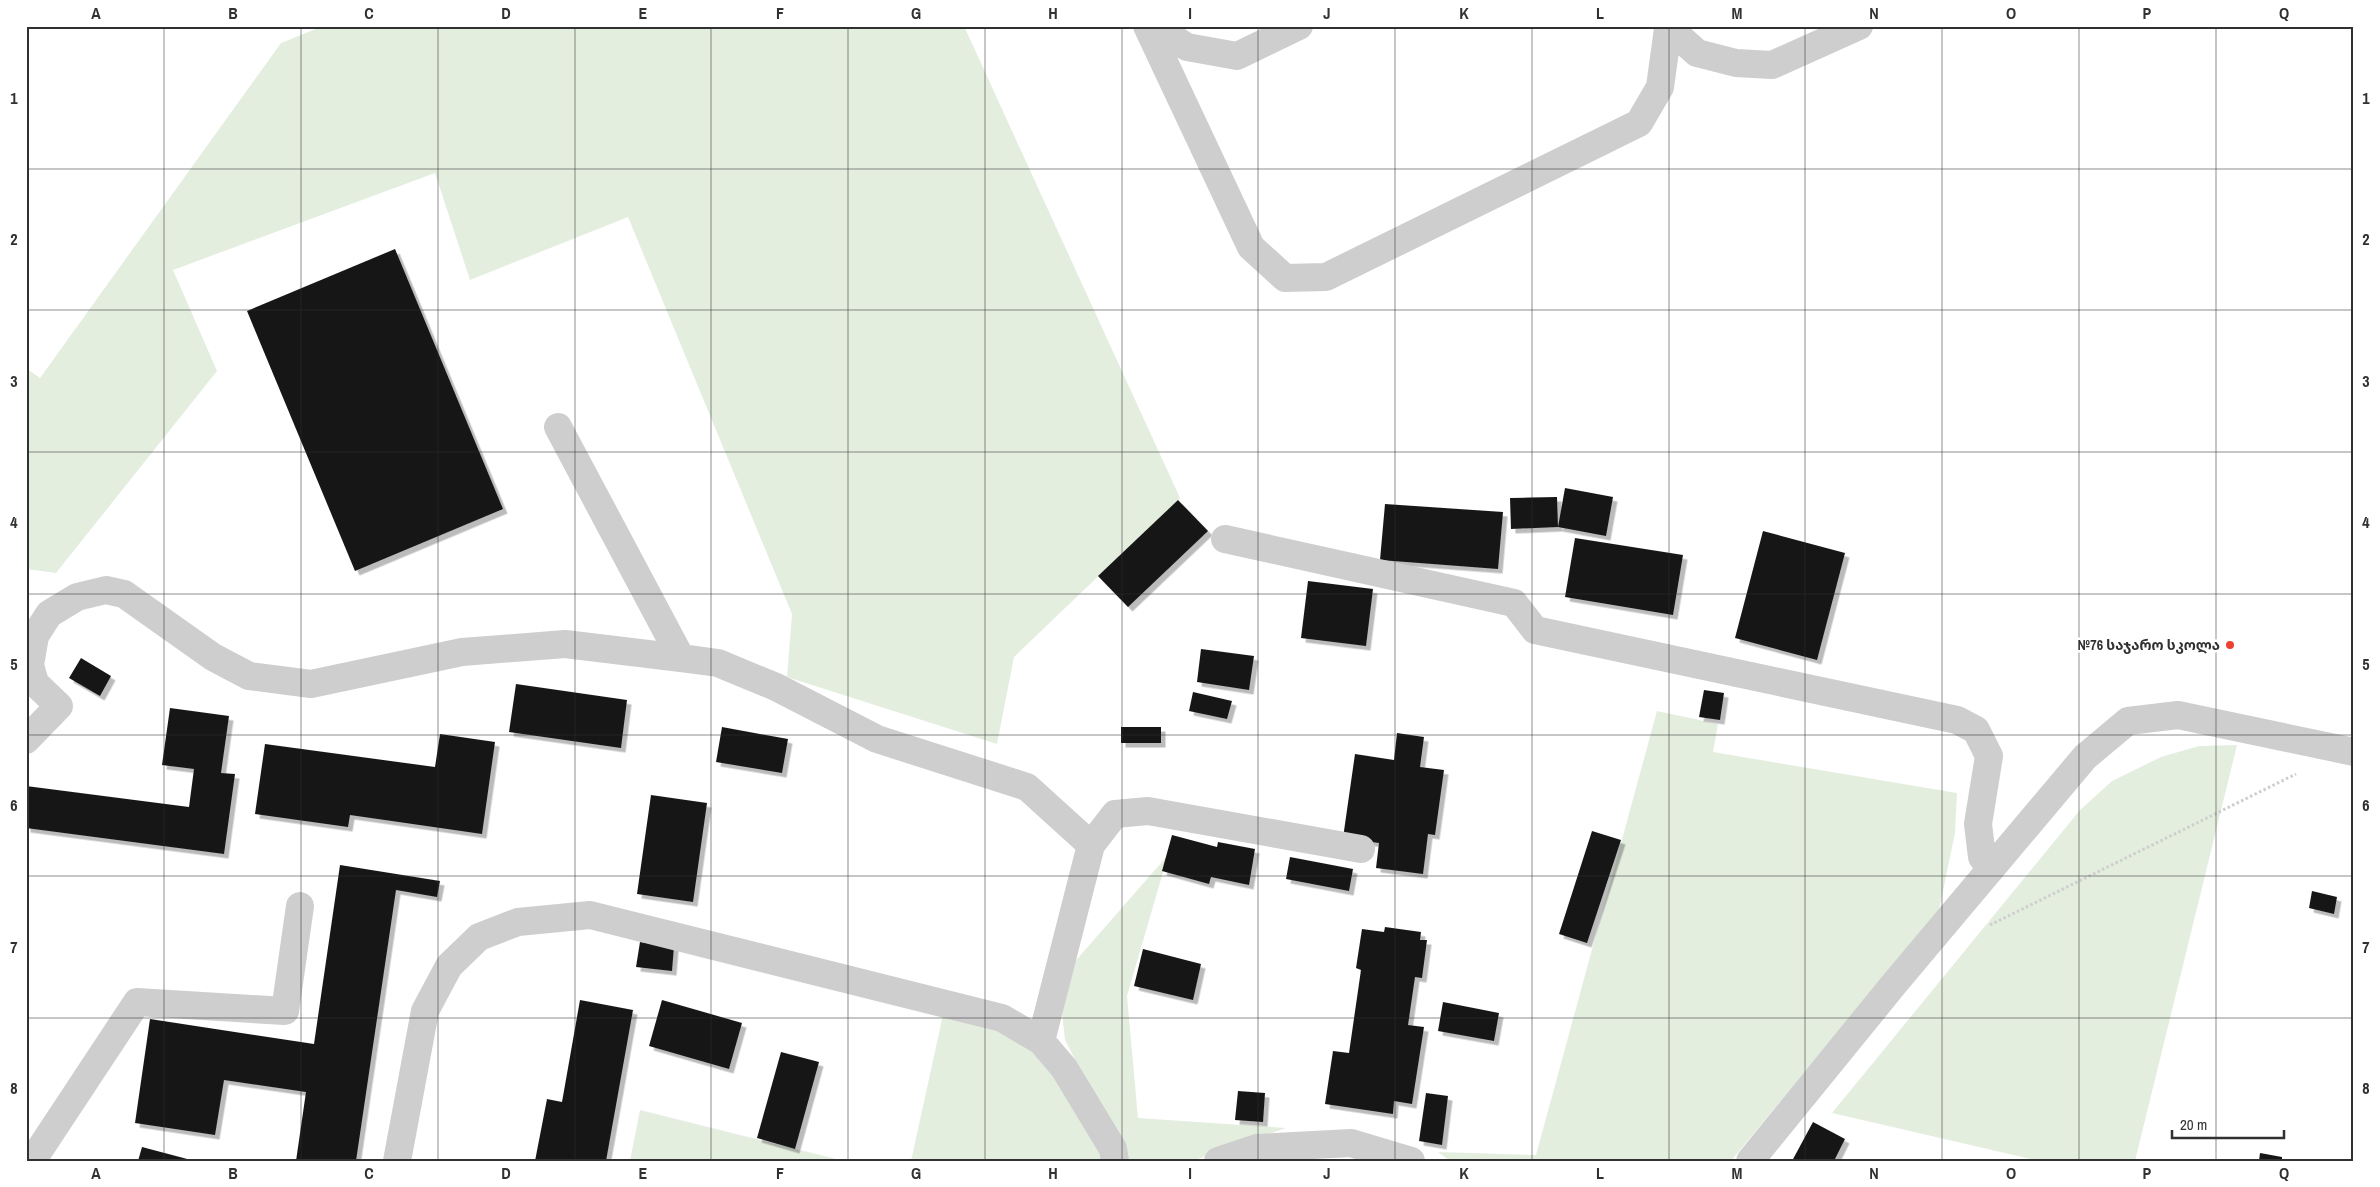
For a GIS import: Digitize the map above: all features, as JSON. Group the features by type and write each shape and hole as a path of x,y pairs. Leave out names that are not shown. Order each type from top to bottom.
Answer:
{"street":[{"path":"1147,26 1251,247 1285,278 1326,277 1639,123 1660,86 1668,27"},
{"path":"1154,26 1186,47 1237,56 1299,26"},
{"path":"1668,27 1697,53 1736,63 1772,65 1859,26"},
{"path":"558,427 681,658"},
{"path":"1225,539 1514,603 1535,630 1958,720 1976,730 1989,756 1978,824 1982,857 1991,869"},
{"path":"26,740 59,706 35,683 30,664 35,636 49,614 77,597 106,590 124,594 213,657 249,676 302,683 311,684 462,652 565,644 718,663 776,687 877,740 1028,787 1091,845"},
{"path":"1750,1161 2085,757 2128,721 2178,715 2350,751"},
{"path":"1041,1041 1091,845 1115,814 1148,811 1361,849"},
{"path":"32,1161 137,1002 285,1010 300,906"},
{"path":"397,1161 425,1011 449,966 479,937 518,922 590,915 1002,1018 1041,1041 1064,1068 1113,1149 1115,1161"},
{"path":"1218,1161 1257,1148 1351,1142 1411,1161"}],"path":[{"path":"1982,929 2350,751"}],"green space":[{"path":"323,26 964,26 1180,498 1014,657 997,744 787,677 792,614 628,217 470,280 435,173 173,270 217,371 56,573 26,569 26,368 40,378 281,43"},
{"path":"1657,711 1718,724 1713,752 1957,793 1955,833 1939,910 1731,1161 1450,1161 1438,1152 1536,1155"},
{"path":"2237,745 2135,1161 2039,1161 1832,1113 2080,810 2112,781 2161,757 2199,746"},
{"path":"1168,855 1127,996 1138,1118 1286,1128 1192,1161 1127,1161 1065,1040 1061,1003 1071,966"},
{"path":"943,1015 1015,1035 1042,1052 1104,1161 911,1161"},
{"path":"640,1110 844,1161 630,1161"}],"building":[{"path":"395,249 503,509 355,571 247,311"},
{"path":"1565,488 1613,497 1606,536 1558,527"},
{"path":"1557,497 1558,527 1511,529 1510,498"},
{"path":"1178,500 1208,531 1128,607 1098,576"},
{"path":"1385,504 1503,512 1498,569 1380,560"},
{"path":"1763,531 1845,553 1817,660 1735,638"},
{"path":"1575,538 1683,555 1673,615 1565,597"},
{"path":"1308,581 1373,589 1366,646 1301,638"},
{"path":"1201,649 1254,656 1249,690 1197,682"},
{"path":"81,658 111,676 100,696 69,678"},
{"path":"516,684 627,700 621,748 509,732"},
{"path":"1704,690 1724,693 1720,720 1699,717"},
{"path":"1193,692 1232,701 1227,719 1189,711"},
{"path":"170,708 229,716 221,773 235,774 224,854 26,828 26,786 189,807 194,769 162,765"},
{"path":"722,727 788,739 782,773 716,762"},
{"path":"1121,727 1161,727 1161,743 1121,743"},
{"path":"1397,733 1424,737 1420,767 1444,770 1435,835 1428,834 1423,874 1376,868 1379,843 1343,838 1355,754 1394,760"},
{"path":"440,734 495,742 482,834 350,815 348,827 255,814 265,744 435,767"},
{"path":"651,795 707,803 693,902 637,894"},
{"path":"1592,831 1621,840 1587,943 1559,934"},
{"path":"1172,835 1217,847 1218,842 1255,849 1249,885 1211,877 1209,884 1162,871"},
{"path":"1290,857 1353,869 1349,891 1286,879"},
{"path":"340,865 440,881 437,897 396,890 356,1161 296,1161 306,1092 224,1080 215,1135 135,1123 150,1019 314,1044"},
{"path":"2312,891 2337,897 2334,914 2309,908"},
{"path":"1385,927 1421,932 1420,940 1427,940 1422,978 1415,977 1408,1025 1424,1027 1412,1104 1394,1101 1393,1114 1325,1104 1333,1051 1349,1053 1361,970 1356,968 1362,929 1384,932"},
{"path":"640,942 674,946 672,971 636,967"},
{"path":"1143,949 1201,964 1193,1000 1134,986"},
{"path":"580,1000 633,1010 606,1161 535,1161 547,1099 562,1102"},
{"path":"662,1000 742,1023 729,1069 649,1046"},
{"path":"1443,1002 1499,1013 1494,1041 1438,1031"},
{"path":"781,1052 819,1062 795,1149 757,1138"},
{"path":"1238,1091 1265,1093 1263,1122 1235,1120"},
{"path":"1426,1093 1448,1096 1442,1145 1419,1141"},
{"path":"1813,1122 1845,1139 1834,1161 1792,1161"},
{"path":"142,1147 191,1160 191,1161 138,1161"},
{"path":"2260,1153 2282,1157 2282,1161 2259,1161"}],"place":[{"name":"№76 საჯარო სკოლა","path":"2230,645"}]}
